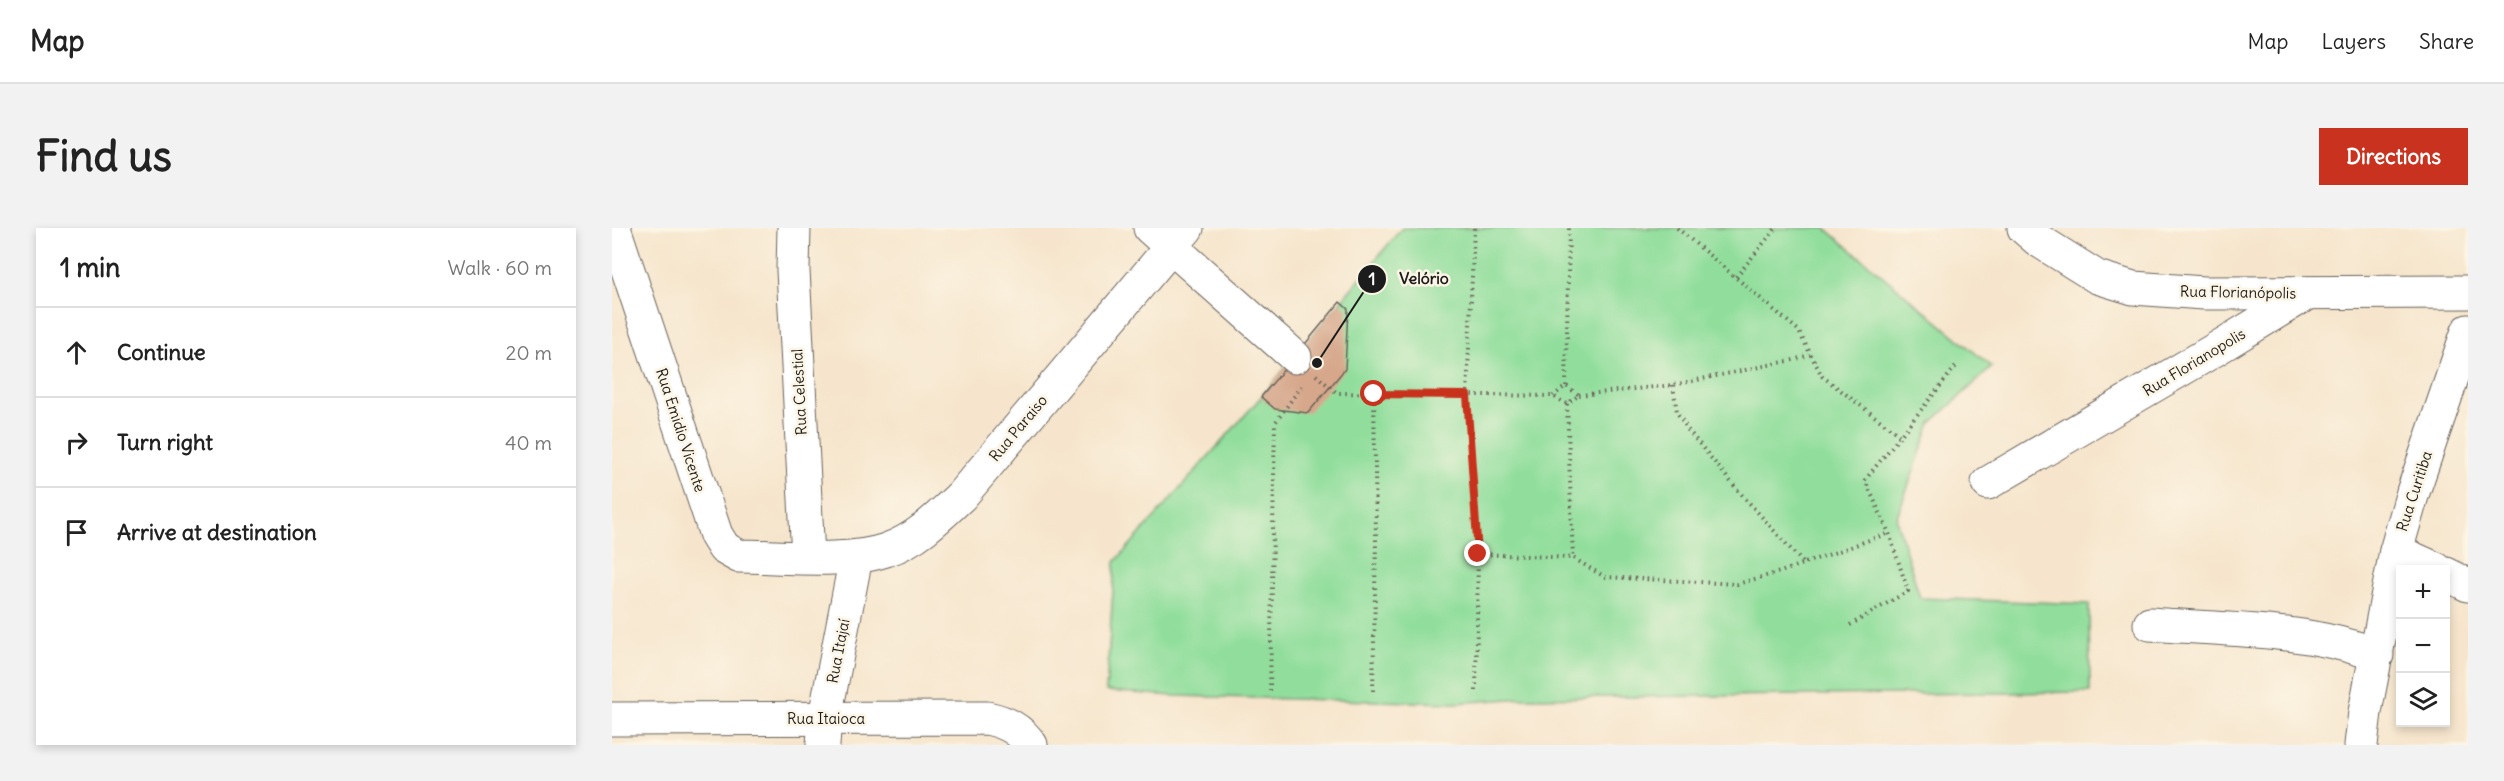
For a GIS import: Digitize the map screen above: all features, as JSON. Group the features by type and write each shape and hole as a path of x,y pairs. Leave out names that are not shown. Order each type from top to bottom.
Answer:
{"street":[{"name":"Rua Emidio Vicente","path":"614,228 716,536 724,548 738,556 808,557"},
{"name":"Rua Celestial","path":"794,228 793,270 808,557"},
{"name":"Rua Florianópolis","path":"2024,228 2038,240 2097,277 2133,288 2204,293 2468,292"},
{"name":"Rua Paraiso","path":"808,557 856,557 886,550 922,531 961,496 1170,234"},
{"path":"1170,234 1303,364"},
{"name":"Rua Florianopolis","path":"1988,483 2306,294"},
{"name":"Rua Curitiba","path":"2361,745 2396,551 2413,492 2468,331"},
{"path":"2396,551 2425,565"},
{"name":"Rua Itajaí","path":"824,731 856,557"},
{"path":"2450,576 2468,585"},
{"path":"2150,624 2284,634 2358,648 2377,655"},
{"name":"Rua Itaioca","path":"612,719 824,731 987,718 1002,721 1016,728 1031,745"}],"path":[{"path":"1474,228 1467,395 1478,554 1476,691"},
{"path":"1566,386 1569,228"},
{"path":"1677,228 1798,330 1822,376 1899,435"},
{"path":"1736,277 1776,228"},
{"path":"1567,404 1579,395 1673,385 1810,355"},
{"path":"1270,691 1275,423 1303,364 1337,393 1553,396 1567,404"},
{"path":"1851,625 1908,591 1889,533 1865,480 1957,365"},
{"path":"1673,385 1677,412 1688,430 1804,564"},
{"path":"1553,396 1566,386"},
{"path":"1566,386 1579,395"},
{"path":"1373,691 1376,541 1374,394"},
{"path":"1567,404 1573,558"},
{"path":"1478,554 1573,558 1605,577 1737,584 1804,564 1889,533"}],"green space":[{"path":"1402,228 1825,228 1992,367 1931,423 1896,519 1920,598 2089,604 2090,692 1524,698 1456,703 1174,696 1106,691 1115,562 1261,397"}],"building":[{"path":"1340,302 1348,309 1345,369 1308,413 1275,409 1261,397"}],"place":[{"name":"Velório","path":"1317,363"}],"route":[{"path":"1374,394 1467,395 1478,554"}]}
